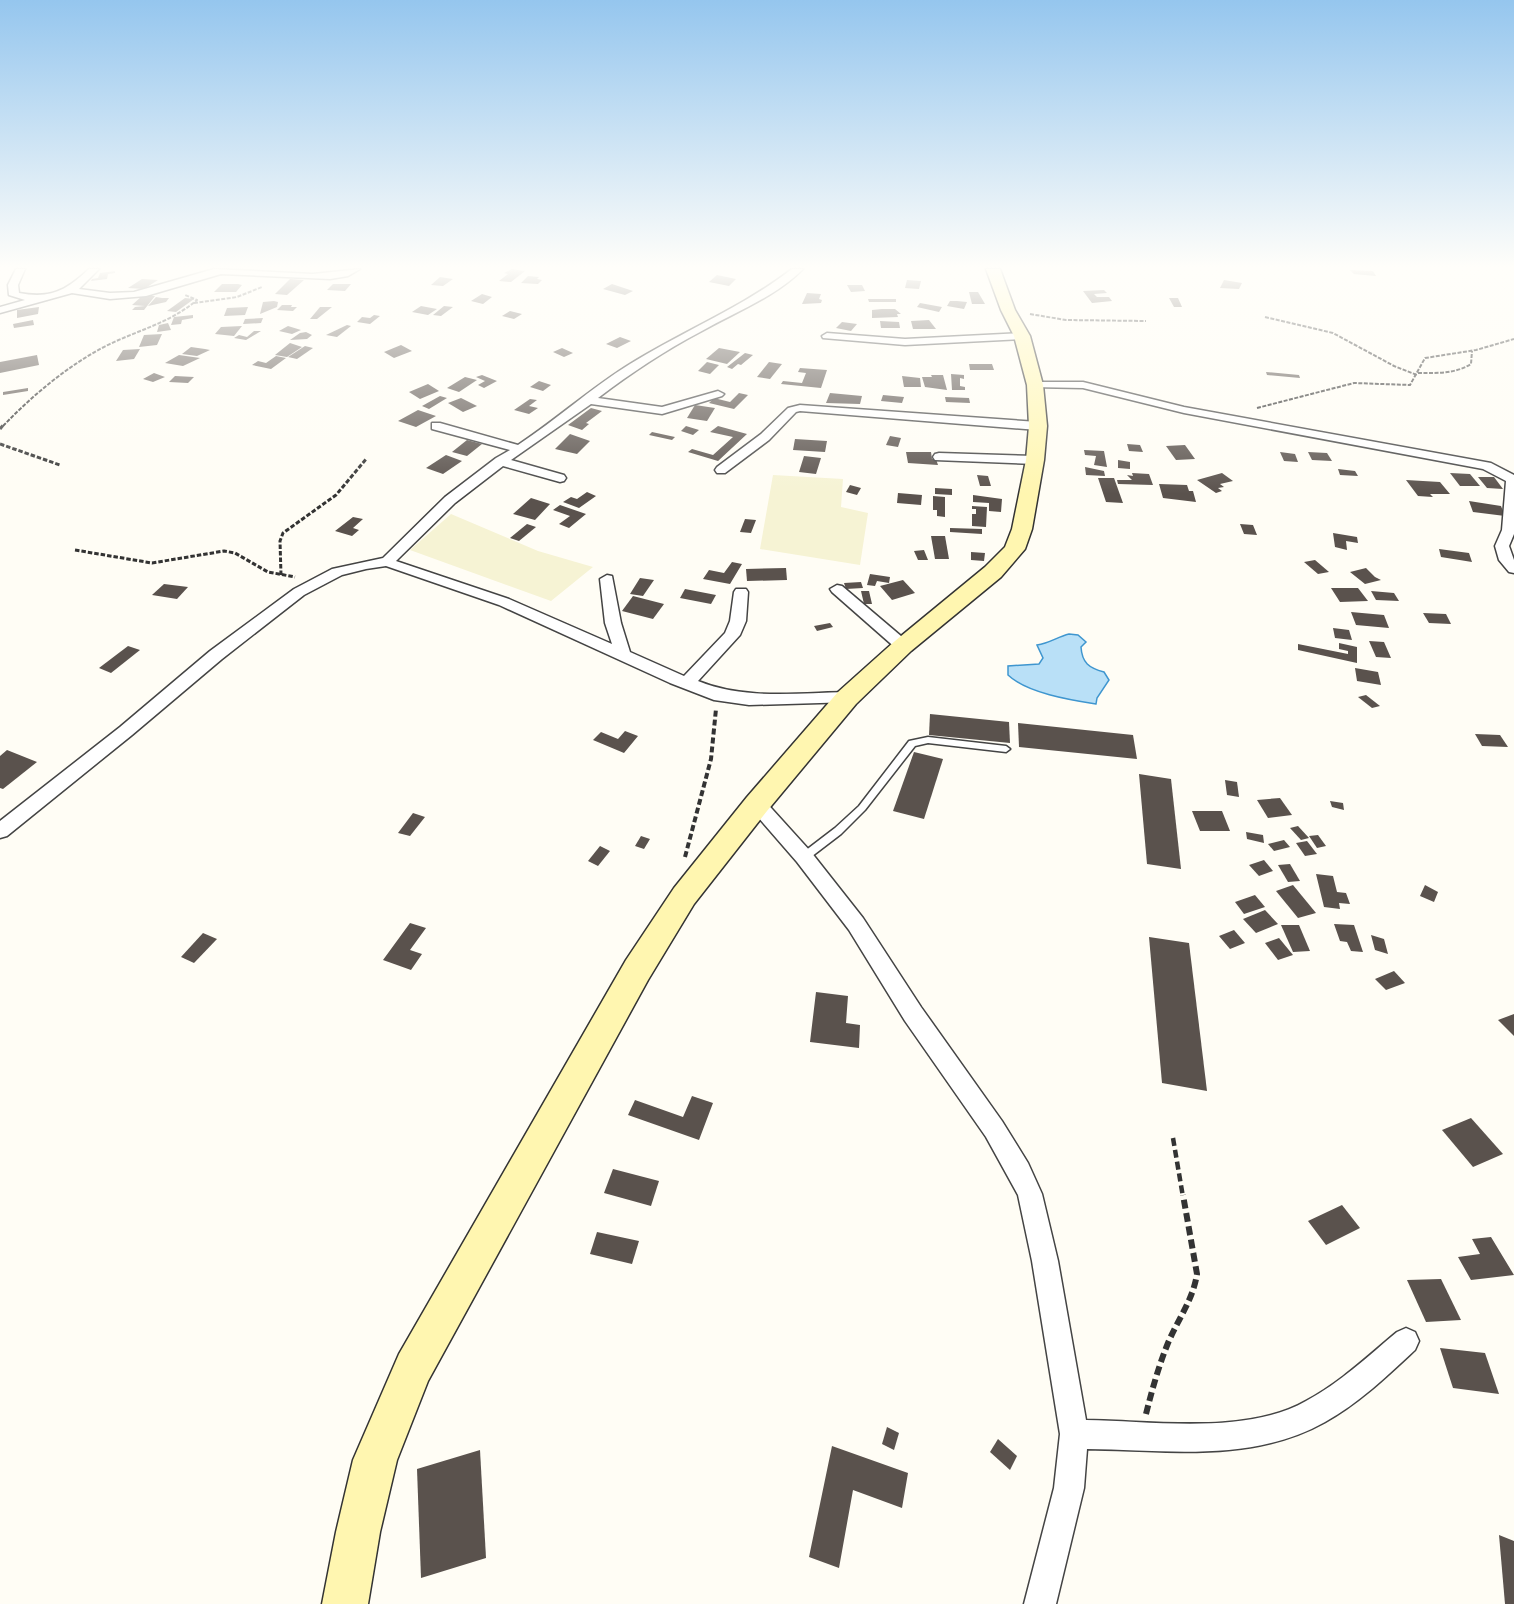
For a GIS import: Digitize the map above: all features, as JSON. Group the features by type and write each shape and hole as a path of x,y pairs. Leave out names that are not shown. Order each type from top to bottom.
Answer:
{"street":[{"path":"387,562 450,500 500,461 590,400 631,368 672,344"},
{"path":"345,1604 358,1532 375,1460 413,1368 637,970 684,896 757,804 847,698 903,646 993,573 1015,549 1022,529 1035,460 1038,426 1035,385 1024,344"},
{"path":"1035,385 1083,385 1249,423 1487,466 1512,479 1509,530 1502,546 1504,557 1514,568"},
{"path":"590,400 662,411 718,394"},
{"path":"721,470 765,437 792,410 800,408 871,416 1038,426"},
{"path":"436,426 519,449"},
{"path":"939,457 1035,460"},
{"path":"500,461 560,478"},
{"path":"0,831 126,731 216,655 317,581 346,570 387,562 504,602 714,694 749,699 847,698"},
{"path":"607,579 613,624 623,655"},
{"path":"837,589 903,646"},
{"path":"687,683 732,635 738,621 741,592"},
{"path":"757,804 804,857 856,924 913,1014 994,1129 1020,1171 1030,1194 1039,1230 1074,1434 1069,1488 1040,1604"},
{"path":"1074,1434 1220,1438 1268,1432 1298,1421 1339,1397 1406,1341"}],"lane":[{"path":"804,857 838,831 862,808 912,743 928,740 1006,749"}],"path":[{"path":"0,429 26,403 69,369 110,344"},
{"path":"1356,344 1384,361 1418,374 1467,367 1471,364 1472,351"},
{"path":"1250,409 1354,383 1410,385 1425,358 1472,351 1497,344"},
{"path":"0,444 60,465"},
{"path":"281,575 280,541 283,533 336,495 367,458"},
{"path":"75,550 152,563 224,551 235,554 257,567 281,575 317,581"},
{"path":"685,858 711,759 716,724 714,694"},
{"path":"1141,1435 1155,1378 1169,1341 1193,1296 1197,1282 1196,1262 1173,1138"}],"shaded area":[{"path":"773,475 843,479 841,507 868,513 860,565 760,549"},
{"path":"451,514 538,551 593,567 551,601 410,550"}],"water":[{"path":"1069,634 1078,635 1086,642 1081,647 1085,661 1090,667 1104,672 1109,680 1097,698 1096,704 1037,691 1026,687 1008,675 1008,666 1039,664 1043,658 1037,645"}],"building":[{"path":"140,344 158,344 157,345 139,347"},
{"path":"289,344 302,347 287,357 275,355"},
{"path":"606,344 625,344 617,348"},
{"path":"401,345 412,351 394,358 384,352"},
{"path":"305,346 313,348 297,359 288,357"},
{"path":"191,347 210,350 197,356 182,354"},
{"path":"562,348 573,353 564,357 553,352"},
{"path":"719,348 740,352 727,364 706,359"},
{"path":"140,349 134,359 116,361 123,350"},
{"path":"745,353 753,355 741,365 738,364 732,369 727,367"},
{"path":"37,355 39,365 0,373 0,362"},
{"path":"179,355 200,358 183,366 165,363"},
{"path":"276,356 286,358 271,369 252,365 258,361 266,363"},
{"path":"707,362 719,365 710,374 698,371"},
{"path":"769,362 782,364 770,379 757,377"},
{"path":"969,364 992,364 994,370 970,370"},
{"path":"800,368 827,370 821,388 781,384 783,381 802,383 806,373 798,372"},
{"path":"1266,372 1299,375 1300,378 1267,375"},
{"path":"154,373 165,377 153,382 143,379"},
{"path":"951,374 964,375 964,379 960,378 960,386 965,387 965,390 952,390"},
{"path":"482,375 497,381 484,388 478,385 485,381 476,377"},
{"path":"931,375 943,375 947,390 925,387 922,377 932,377"},
{"path":"175,376 194,377 188,383 169,382"},
{"path":"902,376 920,378 921,387 904,387"},
{"path":"465,377 477,380 459,392 447,388"},
{"path":"539,381 551,385 543,391 530,387"},
{"path":"428,384 439,391 420,399 409,392"},
{"path":"28,388 28,391 3,395 3,392"},
{"path":"739,393 748,395 734,409 709,403 714,398 730,402"},
{"path":"830,393 862,396 860,404 826,403"},
{"path":"883,395 904,397 902,403 881,401"},
{"path":"440,396 447,398 429,409 422,406"},
{"path":"945,397 969,398 970,403 946,402"},
{"path":"461,398 477,406 463,412 448,403"},
{"path":"530,399 537,400 529,406 538,408 529,414 514,410"},
{"path":"695,405 715,408 707,421 687,418"},
{"path":"591,408 602,411 586,423 589,424 582,430 568,425"},
{"path":"418,410 436,416 416,427 398,421"},
{"path":"686,426 699,430 693,435 681,431"},
{"path":"718,426 747,434 718,461 688,452 692,449 713,455 733,437 710,432"},
{"path":"652,432 675,437 672,440 649,435"},
{"path":"570,434 590,441 577,454 555,449"},
{"path":"890,436 901,438 898,447 886,445"},
{"path":"795,439 827,441 825,452 793,450"},
{"path":"467,440 482,444 467,456 452,452"},
{"path":"1127,444 1140,445 1143,452 1129,451"},
{"path":"1185,445 1195,459 1176,460 1166,446"},
{"path":"1084,450 1104,451 1107,467 1094,465 1096,456 1085,455"},
{"path":"906,452 931,452 932,459 936,459 938,465 908,463"},
{"path":"1280,452 1295,454 1298,462 1284,461"},
{"path":"1308,452 1327,453 1332,461 1312,460"},
{"path":"446,455 462,461 443,474 426,468"},
{"path":"804,456 821,458 816,474 799,472"},
{"path":"1118,460 1130,462 1130,469 1118,468"},
{"path":"1085,467 1104,471 1105,476 1086,475"},
{"path":"1338,469 1355,471 1358,476 1340,475"},
{"path":"1132,473 1149,474 1153,485 1118,484 1117,480 1132,480 1127,475 1133,476"},
{"path":"1222,473 1233,481 1220,484 1224,487 1218,488 1222,491 1216,493 1197,480"},
{"path":"1450,473 1470,474 1480,486 1460,486"},
{"path":"977,475 988,476 991,486 980,486"},
{"path":"1478,477 1494,477 1503,489 1487,488"},
{"path":"1098,478 1114,478 1123,503 1106,502"},
{"path":"1406,480 1440,482 1450,494 1430,494 1433,497 1418,496"},
{"path":"1159,484 1187,485 1189,491 1193,491 1196,502 1163,498"},
{"path":"850,485 861,488 857,495 846,492"},
{"path":"935,488 952,489 952,495 935,494"},
{"path":"587,492 596,496 579,508 563,502 571,497 577,499"},
{"path":"898,493 922,495 921,505 897,503"},
{"path":"973,495 1002,499 1001,512 989,511 989,503 973,502"},
{"path":"933,496 945,497 945,517 937,516 937,510 933,510"},
{"path":"531,498 550,504 535,520 513,514"},
{"path":"1469,501 1501,506 1505,516 1473,512"},
{"path":"560,505 586,514 569,528 559,524 570,516 553,510"},
{"path":"972,506 987,507 986,527 972,526 972,514 976,514 976,509 972,509"},
{"path":"353,517 363,519 353,528 359,530 352,536 335,531"},
{"path":"745,519 756,520 751,533 740,532"},
{"path":"527,524 536,527 519,541 510,538"},
{"path":"1240,524 1253,525 1257,535 1244,534"},
{"path":"950,528 982,529 982,534 950,532"},
{"path":"1333,533 1357,537 1358,543 1346,541 1347,550 1335,547"},
{"path":"931,536 945,536 949,559 935,559"},
{"path":"1439,549 1469,553 1472,562 1441,557"},
{"path":"924,550 928,560 918,560 914,551"},
{"path":"971,552 985,553 984,561 971,560"},
{"path":"1315,560 1329,572 1318,574 1304,562"},
{"path":"732,562 742,564 730,584 703,579 709,570 724,573"},
{"path":"786,568 787,580 747,581 746,569"},
{"path":"1366,568 1381,580 1365,584 1350,572"},
{"path":"870,574 890,577 889,583 877,581 875,586 867,585"},
{"path":"640,578 654,580 643,596 630,594"},
{"path":"903,580 915,593 892,600 880,586"},
{"path":"861,582 863,588 846,589 844,583"},
{"path":"164,584 188,587 177,599 152,595"},
{"path":"1331,588 1358,588 1368,601 1340,602"},
{"path":"685,589 716,595 711,604 680,598"},
{"path":"861,591 869,591 872,604 864,604"},
{"path":"1371,591 1394,593 1399,601 1376,600"},
{"path":"633,596 664,604 653,619 622,611"},
{"path":"1351,612 1384,615 1389,628 1356,625"},
{"path":"1423,613 1446,614 1451,624 1429,623"},
{"path":"830,623 833,627 817,631 814,626"},
{"path":"1333,628 1349,630 1352,640 1335,638"},
{"path":"1369,641 1384,642 1391,658 1376,657"},
{"path":"1339,643 1357,647 1357,663 1298,650 1298,644 1348,654 1348,651 1339,649"},
{"path":"128,646 140,650 111,673 99,668"},
{"path":"1355,668 1378,672 1381,685 1357,681"},
{"path":"1366,695 1380,706 1372,708 1358,697"},
{"path":"930,714 1009,722 1010,743 929,735"},
{"path":"1018,723 1133,735 1137,759 1019,747"},
{"path":"625,731 638,736 624,753 593,740 601,732 618,739"},
{"path":"1475,734 1500,735 1508,747 1482,746"},
{"path":"7,750 37,762 3,789 0,788 0,756"},
{"path":"914,752 943,759 924,819 893,811"},
{"path":"1139,774 1171,779 1181,869 1147,864"},
{"path":"1225,780 1237,782 1239,797 1227,795"},
{"path":"1280,798 1292,815 1268,818 1257,800"},
{"path":"1330,801 1343,803 1344,810 1332,807"},
{"path":"1192,811 1222,811 1230,831 1200,831"},
{"path":"413,813 425,817 410,836 398,833"},
{"path":"1298,826 1309,838 1301,840 1290,828"},
{"path":"1246,832 1263,835 1264,843 1247,839"},
{"path":"1318,835 1326,846 1317,848 1309,836"},
{"path":"641,836 650,839 644,849 635,846"},
{"path":"1284,840 1290,847 1274,851 1268,844"},
{"path":"1307,841 1317,854 1305,856 1296,843"},
{"path":"600,846 610,851 598,866 588,861"},
{"path":"1264,860 1273,871 1259,876 1249,865"},
{"path":"1290,864 1300,881 1288,882 1278,865"},
{"path":"1316,874 1333,876 1337,892 1346,893 1350,904 1339,903 1340,909 1324,907"},
{"path":"1293,885 1316,913 1298,918 1276,891"},
{"path":"1425,885 1438,892 1434,902 1420,896"},
{"path":"1255,895 1265,907 1244,914 1235,902"},
{"path":"1265,910 1278,924 1256,933 1243,919"},
{"path":"410,923 426,928 410,950 422,954 411,970 383,960"},
{"path":"1334,924 1354,925 1363,952 1351,951 1347,942 1340,941"},
{"path":"1281,925 1299,925 1310,951 1293,952"},
{"path":"1234,930 1245,943 1230,949 1219,936"},
{"path":"203,933 217,939 194,963 181,957"},
{"path":"1371,935 1384,939 1388,954 1375,950"},
{"path":"1149,937 1189,943 1207,1091 1162,1083"},
{"path":"1279,938 1293,955 1278,960 1265,943"},
{"path":"1394,971 1405,983 1386,990 1375,979"},
{"path":"816,992 848,996 846,1023 860,1025 859,1048 810,1042"},
{"path":"1514,1014 1514,1036 1498,1020"},
{"path":"692,1096 713,1103 699,1140 628,1115 635,1100 683,1117"},
{"path":"1471,1118 1503,1154 1473,1167 1442,1130"},
{"path":"613,1169 659,1181 651,1206 604,1193"},
{"path":"1342,1205 1360,1228 1326,1245 1308,1221"},
{"path":"597,1232 639,1241 632,1264 590,1254"},
{"path":"1491,1237 1514,1275 1471,1280 1458,1257 1480,1254 1472,1239"},
{"path":"1441,1279 1461,1320 1426,1322 1407,1280"},
{"path":"1440,1348 1485,1353 1499,1394 1453,1388"},
{"path":"887,1427 899,1433 894,1450 882,1444"},
{"path":"998,1439 1017,1456 1010,1470 990,1452"},
{"path":"832,1446 908,1473 902,1508 853,1490 839,1568 809,1557"},
{"path":"480,1450 486,1558 421,1578 417,1469"},
{"path":"1499,1535 1514,1541 1514,1604 1505,1604"}]}
